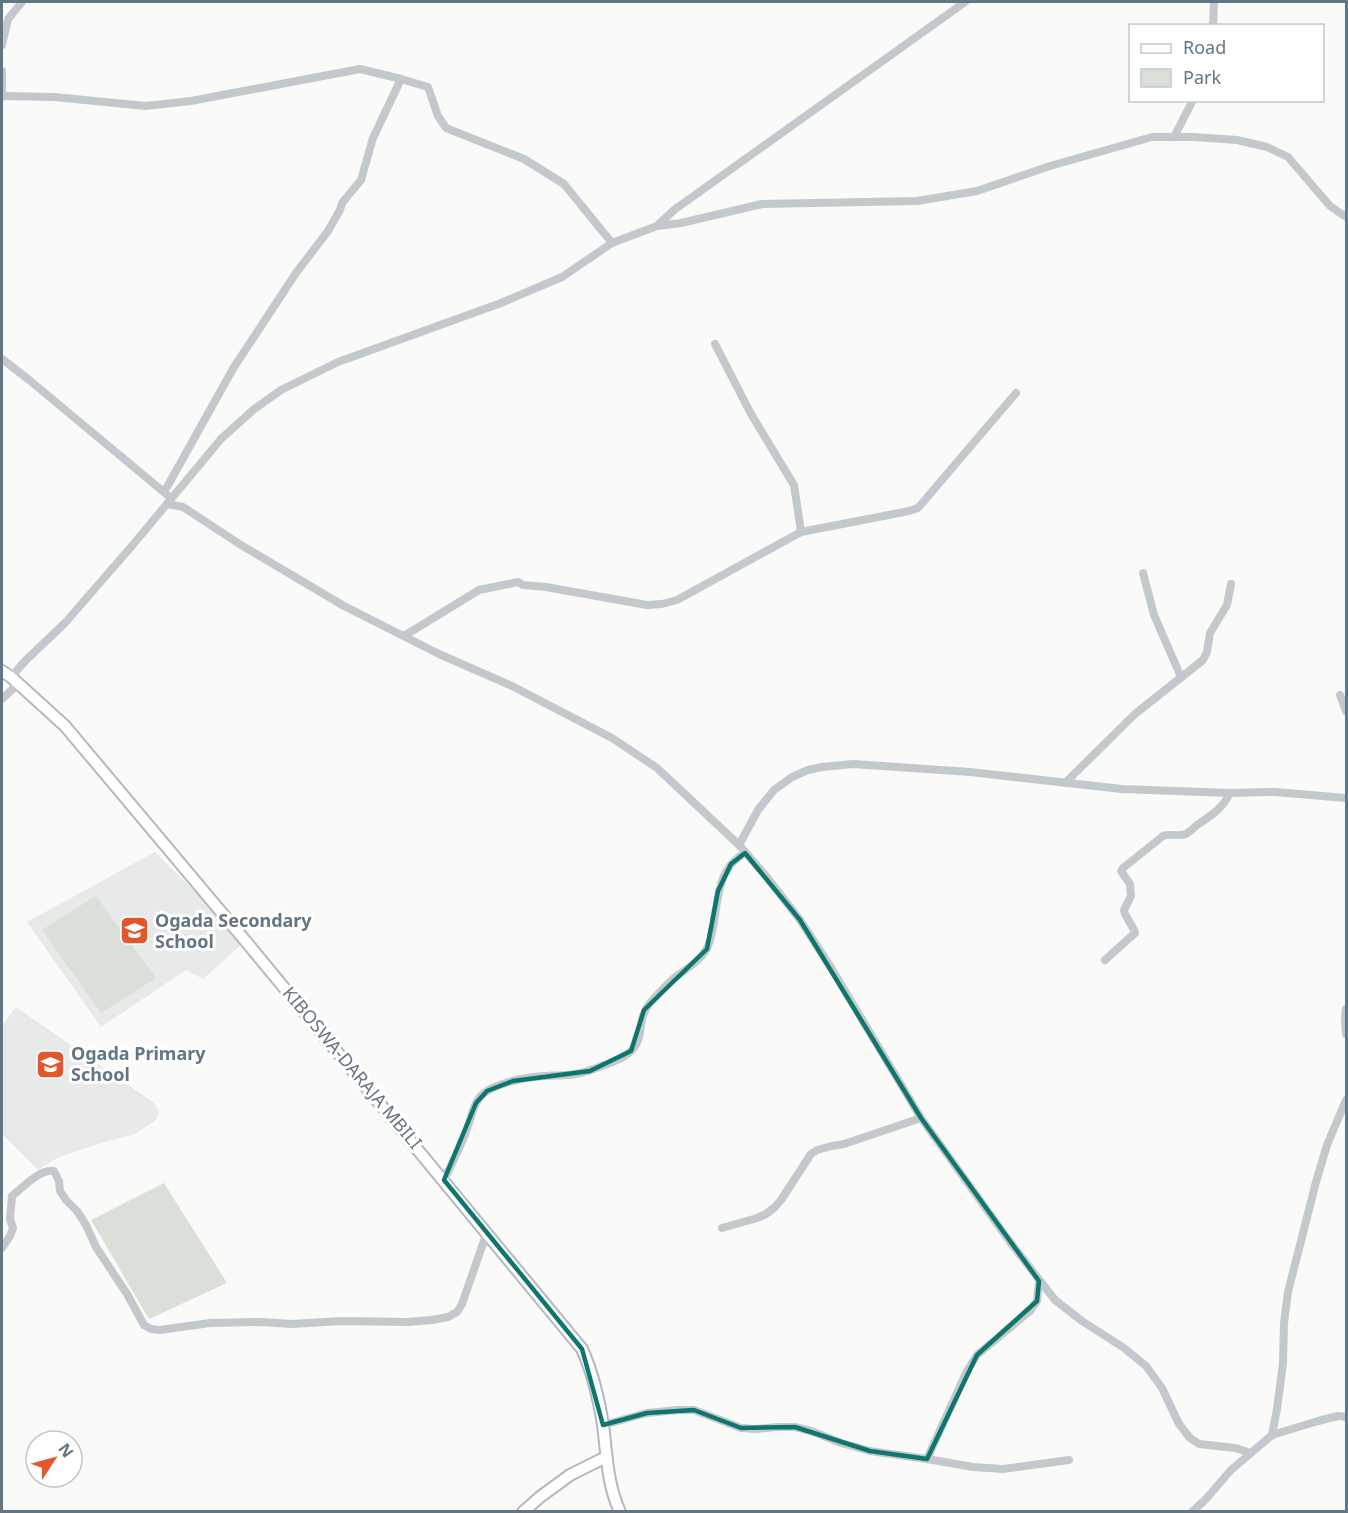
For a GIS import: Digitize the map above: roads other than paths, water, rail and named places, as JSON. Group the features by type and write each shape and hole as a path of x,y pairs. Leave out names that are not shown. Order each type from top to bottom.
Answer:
{"main road":[{"name":"KIBOSWA-DARAJA MBILI","path":"2,671 64,726 249,944 582,1349 591,1369 603,1425 606,1457 614,1497 620,1512"},
{"path":"523,1512 570,1475 606,1457"}],"street":[{"path":"2,45 8,19 22,2"},
{"path":"657,226 674,210 964,2"},
{"path":"1213,24 1214,2"},
{"path":"2,71 2,96 54,97 146,106 191,101 360,69 401,78 428,87 438,116 446,128 524,159 564,183 612,243"},
{"path":"167,488 234,367 296,273 328,231 342,203 361,180 373,138 401,78"},
{"path":"1174,137 1192,102"},
{"path":"2,699 27,660 65,623 221,439 253,410 281,390 338,362 501,303 562,277 612,243 657,226 681,223 762,204 917,201 977,191 1050,166 1152,137 1237,140 1266,147 1288,158 1330,206 1347,217"},
{"path":"715,344 751,414 794,485 801,532"},
{"path":"2,359 169,501 183,507 344,606 439,654 514,687 612,738 657,768 739,845 800,920 921,1118 1055,1300 1146,1366 1162,1388 1179,1424 1190,1438 1199,1444 1235,1448 1251,1453"},
{"path":"404,636 479,590 518,582 524,585 647,605 662,604 677,600 801,532 918,508 1016,393"},
{"path":"1143,573 1154,615 1181,677"},
{"path":"1065,783 1135,714 1194,668 1205,656 1210,633 1227,605 1231,584"},
{"path":"1340,695 1347,711"},
{"path":"739,845 758,810 774,790 792,777 822,766 853,764 970,772 1122,789 1230,793 1275,792 1347,798"},
{"path":"1105,960 1135,933 1124,910 1131,896 1130,884 1121,871 1122,868 1162,836 1185,834 1219,810 1230,793"},
{"path":"444,1180 480,1096 496,1086 523,1079 573,1075 591,1071 621,1059 631,1051 638,1043 644,1011 671,981 707,949 718,891 731,864 745,852"},
{"path":"1347,1009 1345,1020 1347,1034"},
{"path":"1272,1435 1283,1363 1284,1323 1288,1292 1327,1145 1347,1100"},
{"path":"722,1228 757,1218 775,1207 805,1163 817,1150 844,1144 921,1118"},
{"path":"2,1204 46,1170 54,1171 59,1181 60,1191 86,1225 96,1247 144,1325 160,1330 210,1323 408,1322 448,1317 457,1312 462,1304 487,1232"},
{"path":"2,1248 13,1228 10,1219 12,1196"},
{"path":"927,1459 976,1355 1030,1311 1037,1301 1039,1281"},
{"path":"603,1425 647,1413 694,1410 741,1428 795,1427 870,1451 973,1467 1003,1469 1069,1460"},
{"path":"1192,1512 1232,1470 1272,1435 1338,1416 1347,1417"}],"place":[{"name":"Ogada Secondary School","path":"134,931"},
{"name":"Ogada Primary School","path":"50,1064"}]}
